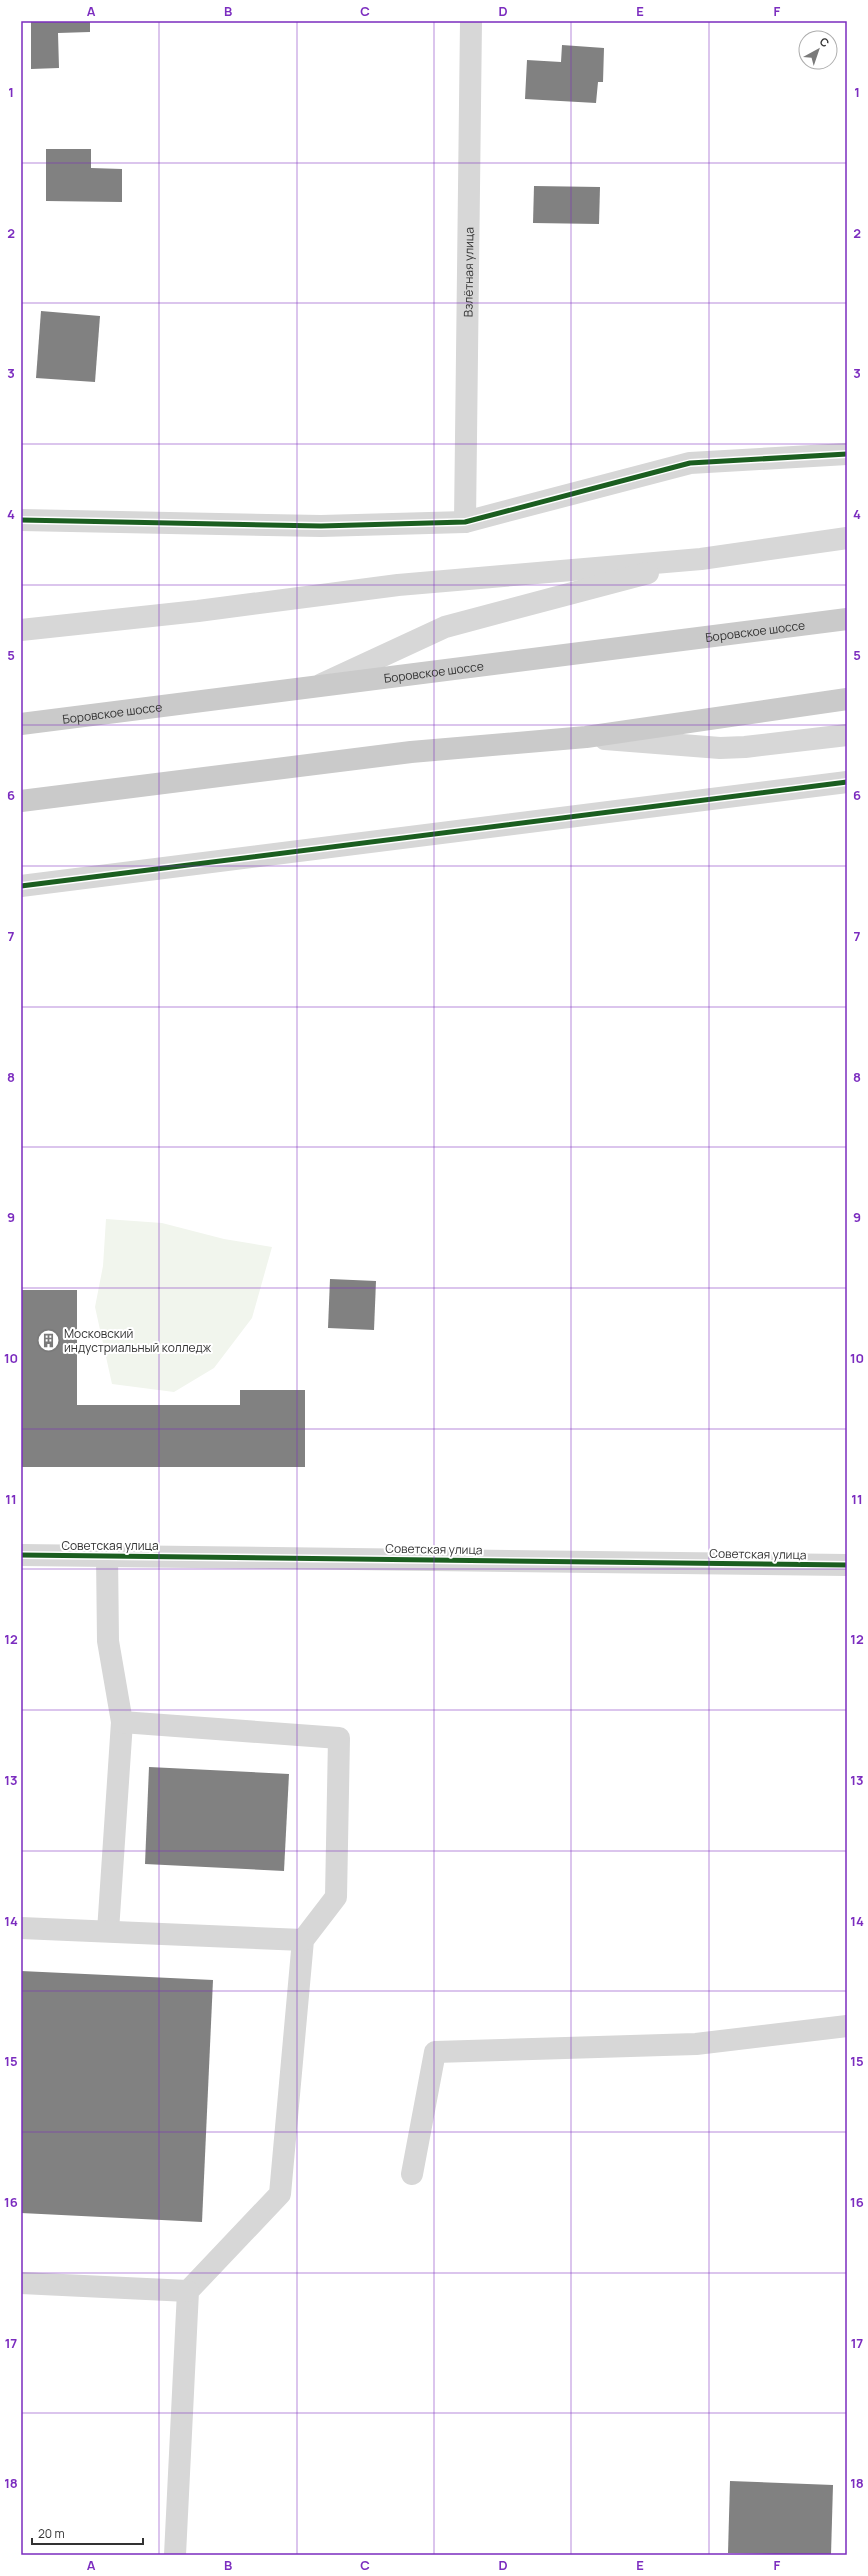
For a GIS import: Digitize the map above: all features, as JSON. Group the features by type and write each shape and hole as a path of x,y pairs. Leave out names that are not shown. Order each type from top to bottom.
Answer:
{"main road":[{"name":"Боровское шоссе","path":"21,724 847,619"},
{"path":"21,801 411,752 586,737 847,699"}],"street":[{"name":"Взлётная улица","path":"465,522 471,21"},
{"path":"21,520 321,526 465,522 690,463 847,454"},
{"path":"21,630 198,611 398,585 702,559 847,538"},
{"path":"316,687 445,627 702,559"},
{"path":"586,737 720,748 746,747 847,735"},
{"path":"21,886 847,782"},
{"name":"Советская улица","path":"21,1555 847,1565"},
{"path":"107,1555 108,1641 122,1722 108,1931"},
{"path":"122,1722 339,1738 336,1897 303,1940 280,2194 188,2292 175,2555"},
{"path":"21,1928 303,1940"},
{"path":"412,2174 434,2052 696,2044 847,2026"},
{"path":"21,2283 188,2292"}],"shaded area":[{"path":"106,1219 162,1223 224,1239 272,1247 252,1318 214,1368 174,1392 112,1384 95,1307 103,1266"}],"building":[{"path":"31,21 90,21 90,32 58,33 59,68 31,69"},
{"path":"562,45 604,48 603,82 598,82 596,103 525,99 527,60 561,62"},
{"path":"46,149 91,149 91,168 122,169 122,202 46,201"},
{"path":"534,186 600,187 599,224 533,223"},
{"path":"41,311 100,316 95,382 36,378"},
{"path":"330,1279 376,1281 374,1330 328,1328"},
{"name":"Московский индустриальный колледж","path":"21,1290 77,1290 77,1405 240,1405 240,1390 305,1390 305,1467 21,1467"},
{"path":"149,1767 289,1774 284,1871 145,1864"},
{"path":"21,1971 213,1980 202,2222 21,2213"},
{"path":"730,2481 833,2485 831,2555 728,2553"}],"cycle path":[{"path":"21,520 321,526 465,522 690,463 847,454"},
{"path":"21,886 847,782"},
{"path":"21,1555 847,1565"}],"place":[{"name":"Московский индустриальный колледж","path":"49,1340"}]}
